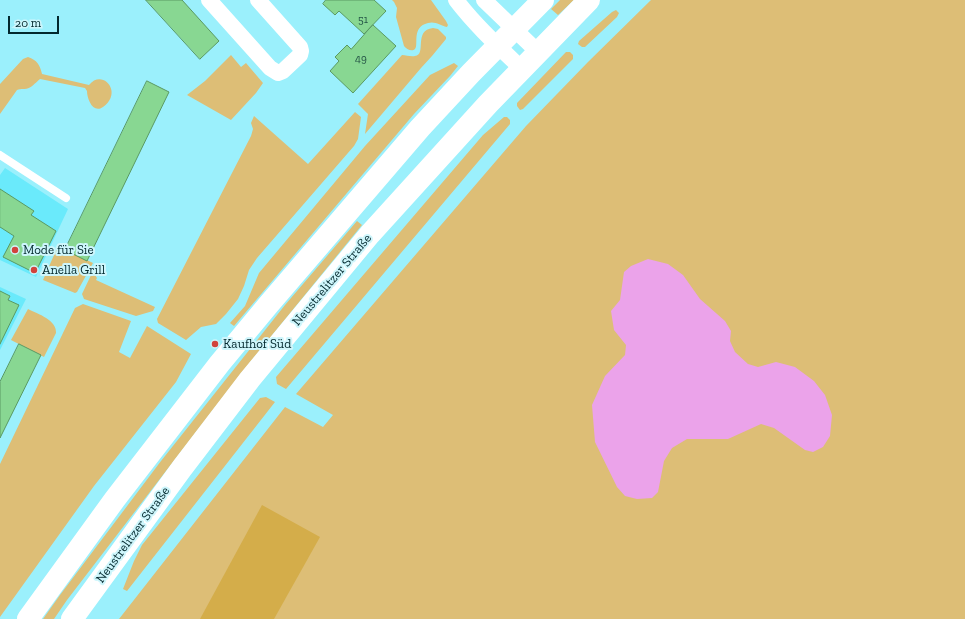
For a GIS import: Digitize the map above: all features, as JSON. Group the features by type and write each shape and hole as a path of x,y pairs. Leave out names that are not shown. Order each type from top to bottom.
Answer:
{"main road":[{"path":"28,619 115,499 220,363 269,304 420,128 543,0"},
{"name":"Neustrelitzer Straße","path":"72,619 182,468 263,362 370,234 488,104 589,0"}],"street":[{"path":"209,0 270,68 278,73 283,71 300,54 301,50 258,0"},
{"path":"456,0 467,14 522,69"},
{"path":"484,0 538,52"}],"lane":[{"path":"0,155 66,198"}],"shaded area":[{"path":"392,0 431,0 448,25 447,27 433,22 423,25 417,32 415,49 408,49 404,46 396,17 397,8"},
{"path":"560,0 574,0 558,15 551,9"},
{"path":"651,0 965,0 965,619 119,619 285,407 323,427 333,415 296,394 526,126"},
{"path":"616,10 619,13 617,17 585,47 578,44 579,41"},
{"path":"433,28 438,29 446,37 446,39 365,134 368,114 358,104 402,55 418,55 423,33"},
{"path":"566,52 570,52 573,55 573,59 523,109 520,110 517,103"},
{"path":"231,55 241,67 246,63 263,83 256,93 231,120 187,95 205,81"},
{"path":"28,57 38,63 42,74 89,85 94,80 100,79 105,81 109,84 112,95 103,107 96,109 91,105 85,88 40,79 26,89 17,90 0,114 0,84 23,59"},
{"path":"454,63 458,66 450,76 414,114 234,326 230,323 245,306 259,273 365,146 430,75"},
{"path":"355,112 361,117 358,139 354,146 257,258 249,270 238,299 226,314 216,324 201,327 186,340 158,323 157,319 251,136 253,129 251,123 254,116 308,164"},
{"path":"504,117 507,117 510,120 510,124 286,389 277,384 276,377 483,135"},
{"path":"5,168 68,209 36,277 0,260 0,175"},
{"path":"357,221 362,225 242,372 54,619 43,619 161,461 285,305"},
{"path":"58,246 93,263 77,292 75,293 43,280"},
{"path":"648,259 668,264 683,275 700,299 725,321 731,331 730,341 735,352 748,364 758,367 776,362 795,367 814,381 825,395 832,415 830,436 823,447 813,452 805,450 774,428 761,424 728,439 687,439 672,448 664,461 658,492 652,498 637,499 625,496 617,487 595,442 592,405 605,376 625,355 626,345 614,330 611,311 620,300 624,272 631,266"},
{"path":"92,273 97,278 96,280 155,307 153,311 136,316 84,299 82,294"},
{"path":"0,287 26,299 0,350"},
{"path":"83,304 131,321 119,352 130,358 147,326 191,354 176,382 94,486 0,617 0,464 75,308"},
{"path":"28,309 42,315 53,324 55,328 56,333 44,357 11,340"},
{"path":"266,397 275,402 127,591 123,589 142,545 260,398"},
{"path":"262,505 320,537 274,619 200,619"}],"building":[{"path":"146,0 182,0 219,41 200,59"},
{"path":"326,0 374,0 386,11 364,34 339,11 335,15 323,4"},
{"path":"373,25 396,46 353,93 330,71 339,61 335,57 347,45 351,49"},
{"path":"147,81 169,92 87,261 65,250"},
{"path":"0,189 34,211 31,215 56,231 35,273 3,257 14,236 0,227"},
{"path":"0,291 10,296 8,300 19,305 0,344"},
{"path":"19,344 41,355 0,438 0,382"}],"place":[{"name":"Mode für Sie","path":"15,250"},
{"name":"Anella Grill","path":"34,270"},
{"name":"Kaufhof Süd","path":"215,344"}]}
